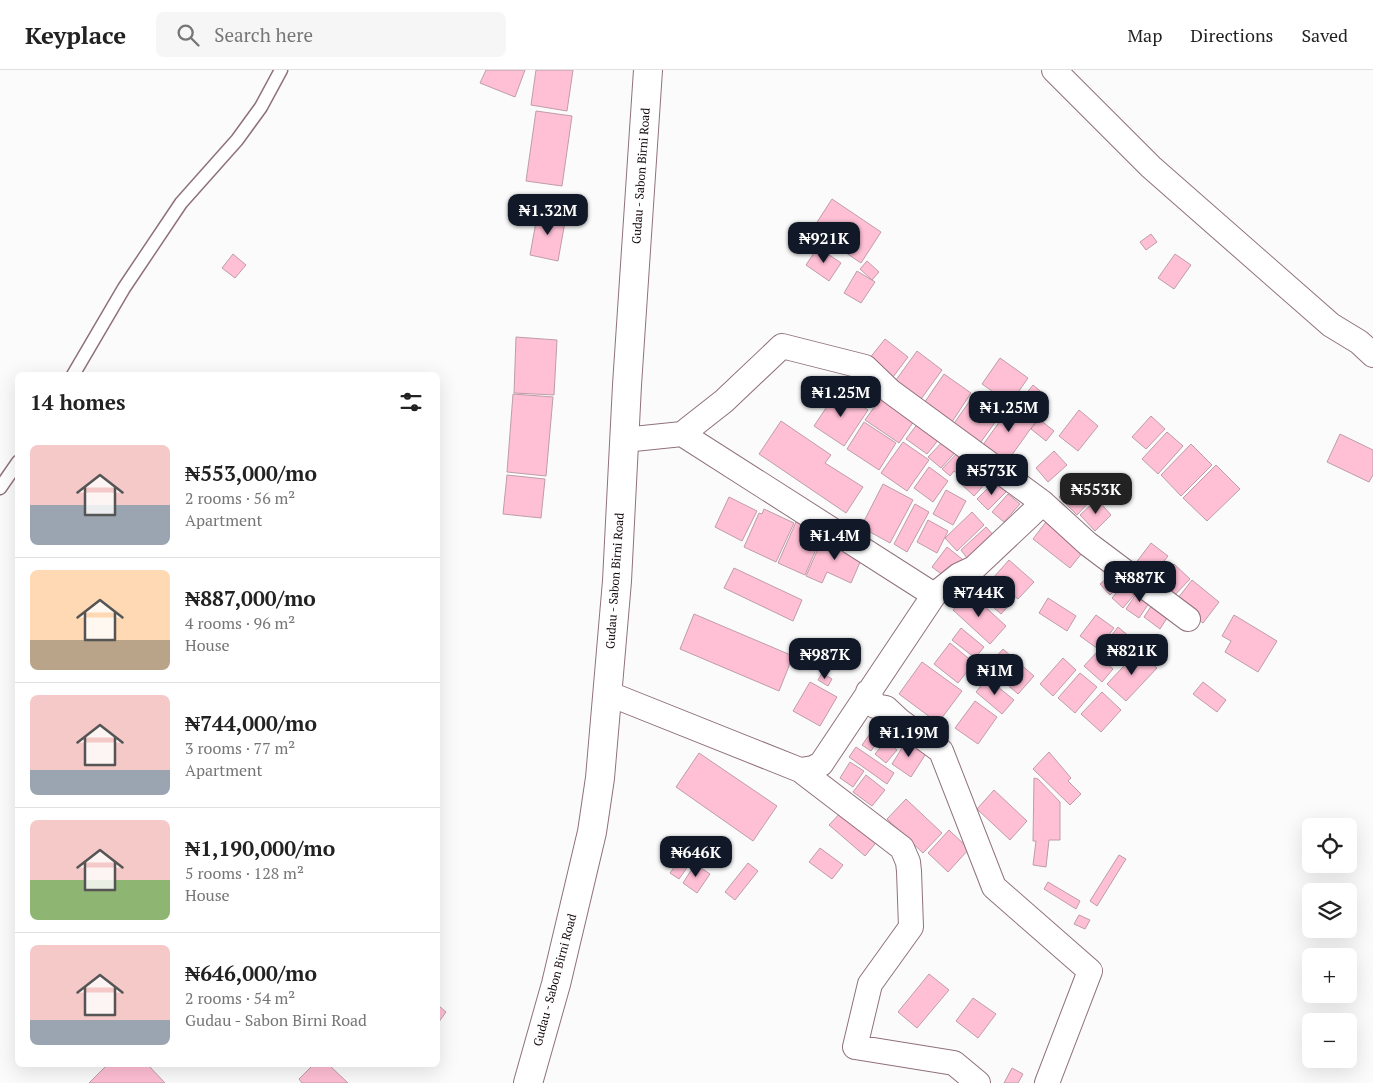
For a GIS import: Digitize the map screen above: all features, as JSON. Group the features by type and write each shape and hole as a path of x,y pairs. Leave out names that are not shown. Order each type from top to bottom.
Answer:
{"main road":[{"name":"Gudau - Sabon Birni Road","path":"528,1083 556,984 592,832 600,778 617,581 624,440 648,70"}],"street":[{"path":"1054,70 1151,167 1331,325 1360,342 1373,355"},
{"path":"624,440 682,434 724,401 782,346 865,367 890,391 1043,503 1088,544 1188,619"},
{"path":"682,434 934,595"},
{"path":"800,770 813,768 821,764 934,595 959,575 974,568 1043,503"},
{"path":"868,692 875,706 886,708 900,721 941,751 994,888 1090,971 1047,1083"},
{"path":"607,693 800,770 902,848 908,862 911,927 870,984 856,1047 954,1063 978,1083"}],"lane":[{"path":"75,372 124,288 181,203 237,140 261,107 280,71"},
{"path":"0,488 15,466"}],"building":[{"path":"486,70 525,70 515,97 480,83"},
{"path":"536,70 573,70 567,111 531,105"},
{"path":"536,111 572,116 562,186 526,181"},
{"path":"832,199 881,232 861,263 812,230"},
{"path":"538,211 566,216 558,261 530,255"},
{"path":"1151,234 1157,242 1146,250 1140,242"},
{"path":"818,247 841,263 829,281 806,265"},
{"path":"233,254 246,265 235,278 222,268"},
{"path":"1175,254 1191,265 1174,289 1158,278"},
{"path":"867,261 879,272 872,280 860,269"},
{"path":"857,271 875,282 861,303 844,293"},
{"path":"516,337 557,340 554,395 514,393"},
{"path":"885,339 908,357 893,377 869,359"},
{"path":"917,351 942,370 916,406 891,387"},
{"path":"1000,358 1028,378 1010,404 982,384"},
{"path":"944,374 971,393 948,428 920,409"},
{"path":"1033,385 1045,395 1034,409 1021,400"},
{"path":"838,390 868,410 844,446 814,426"},
{"path":"885,392 918,415 899,443 865,420"},
{"path":"513,394 553,397 546,476 507,472"},
{"path":"974,395 1001,414 978,446 950,429"},
{"path":"1015,400 1039,417 1004,466 980,449"},
{"path":"1079,410 1098,426 1078,451 1059,436"},
{"path":"1151,416 1165,429 1146,449 1132,437"},
{"path":"922,418 943,434 927,454 906,439"},
{"path":"1039,419 1054,431 1046,441 1031,429"},
{"path":"781,421 831,455 825,463 863,487 846,513 759,454"},
{"path":"864,422 896,443 879,470 847,449"},
{"path":"1167,432 1183,446 1158,474 1142,459"},
{"path":"1340,434 1373,450 1373,475 1369,482 1327,462"},
{"path":"948,436 960,447 941,468 928,457"},
{"path":"903,442 929,460 907,491 881,473"},
{"path":"1191,444 1212,465 1181,496 1161,475"},
{"path":"963,447 976,459 961,476 954,471 950,476 942,469"},
{"path":"1054,451 1067,465 1048,482 1036,468"},
{"path":"980,459 995,473 974,496 959,482"},
{"path":"1216,465 1240,489 1207,521 1183,498"},
{"path":"929,467 948,481 933,502 914,488"},
{"path":"507,475 545,479 541,518 503,514"},
{"path":"1075,480 1094,497 1077,515 1059,497"},
{"path":"995,481 1006,492 988,510 977,499"},
{"path":"883,484 913,500 890,543 861,527"},
{"path":"946,490 966,501 953,525 933,514"},
{"path":"1008,494 1020,504 1004,522 992,512"},
{"path":"729,497 757,511 742,541 715,527"},
{"path":"1097,499 1111,515 1095,531 1080,515"},
{"path":"915,504 929,512 907,552 894,544"},
{"path":"764,509 794,523 776,562 744,547 759,513 762,514"},
{"path":"972,512 984,525 957,551 945,538"},
{"path":"1049,518 1086,548 1070,568 1033,539"},
{"path":"928,520 948,531 937,553 917,542"},
{"path":"796,522 822,535 805,575 778,563"},
{"path":"986,527 997,539 970,562 961,550"},
{"path":"824,535 864,553 851,583 827,572 822,583 806,576"},
{"path":"1151,543 1168,556 1152,577 1135,564"},
{"path":"947,547 967,563 944,576 932,567"},
{"path":"1009,560 1034,582 1018,599 993,578"},
{"path":"1174,564 1190,579 1170,600 1154,585"},
{"path":"734,568 802,600 793,621 724,588"},
{"path":"1112,574 1121,584 1110,595 1100,584"},
{"path":"1128,579 1139,589 1123,608 1112,598"},
{"path":"1192,580 1219,602 1203,623 1175,602"},
{"path":"996,585 1013,601 1001,614 983,598"},
{"path":"1140,588 1153,597 1139,618 1126,609"},
{"path":"969,592 1006,626 990,644 953,610"},
{"path":"1048,598 1076,616 1067,631 1039,613"},
{"path":"1156,599 1172,610 1160,629 1144,617"},
{"path":"694,614 793,656 779,691 680,649"},
{"path":"1096,615 1114,628 1098,649 1080,636"},
{"path":"1234,615 1277,641 1258,672 1225,652 1231,641 1222,636"},
{"path":"1118,627 1137,643 1119,665 1100,650"},
{"path":"961,628 984,647 975,658 952,640"},
{"path":"950,643 974,663 958,683 934,664"},
{"path":"1003,649 1034,676 1018,694 987,667"},
{"path":"1138,651 1157,668 1126,701 1107,684"},
{"path":"1096,653 1113,669 1102,682 1084,666"},
{"path":"1063,658 1076,670 1053,696 1040,684"},
{"path":"922,662 962,691 938,723 899,694"},
{"path":"822,673 832,679 828,686 818,680"},
{"path":"1080,673 1097,687 1075,713 1058,698"},
{"path":"987,678 1014,700 1002,714 976,692"},
{"path":"810,682 837,697 820,726 793,711"},
{"path":"1203,682 1226,700 1217,712 1193,694"},
{"path":"1102,692 1121,710 1101,732 1081,714"},
{"path":"975,701 997,717 978,744 955,728"},
{"path":"874,728 883,734 871,751 862,745"},
{"path":"907,740 927,752 911,777 892,764"},
{"path":"886,741 897,750 886,763 875,754"},
{"path":"856,747 894,773 887,784 849,757"},
{"path":"1049,752 1071,778 1068,781 1081,794 1070,805 1033,769"},
{"path":"699,753 777,806 753,841 676,787"},
{"path":"850,762 864,771 853,787 840,778"},
{"path":"866,775 885,790 872,806 853,792"},
{"path":"1034,778 1038,779 1060,802 1060,840 1049,840 1046,867 1033,865 1036,841 1033,841"},
{"path":"994,790 1027,821 1010,840 977,809"},
{"path":"906,799 942,833 923,853 887,819"},
{"path":"844,809 879,839 865,856 829,825"},
{"path":"949,830 969,849 948,872 928,853"},
{"path":"820,848 843,865 832,879 809,862"},
{"path":"1119,855 1126,859 1097,906 1090,901"},
{"path":"682,856 691,862 679,879 670,873"},
{"path":"748,863 758,871 735,900 725,892"},
{"path":"695,864 710,874 697,893 683,883"},
{"path":"1048,882 1080,901 1076,909 1044,889"},
{"path":"1079,915 1090,920 1085,929 1074,924"},
{"path":"929,974 949,990 917,1028 898,1012"},
{"path":"973,998 996,1014 978,1038 956,1021"},
{"path":"440,1007 446,1012 440,1020"},
{"path":"105,1067 150,1067 165,1083 89,1083"},
{"path":"311,1067 331,1067 348,1083 302,1083 299,1079"},
{"path":"1012,1068 1023,1074 1018,1083 1004,1083"}]}
